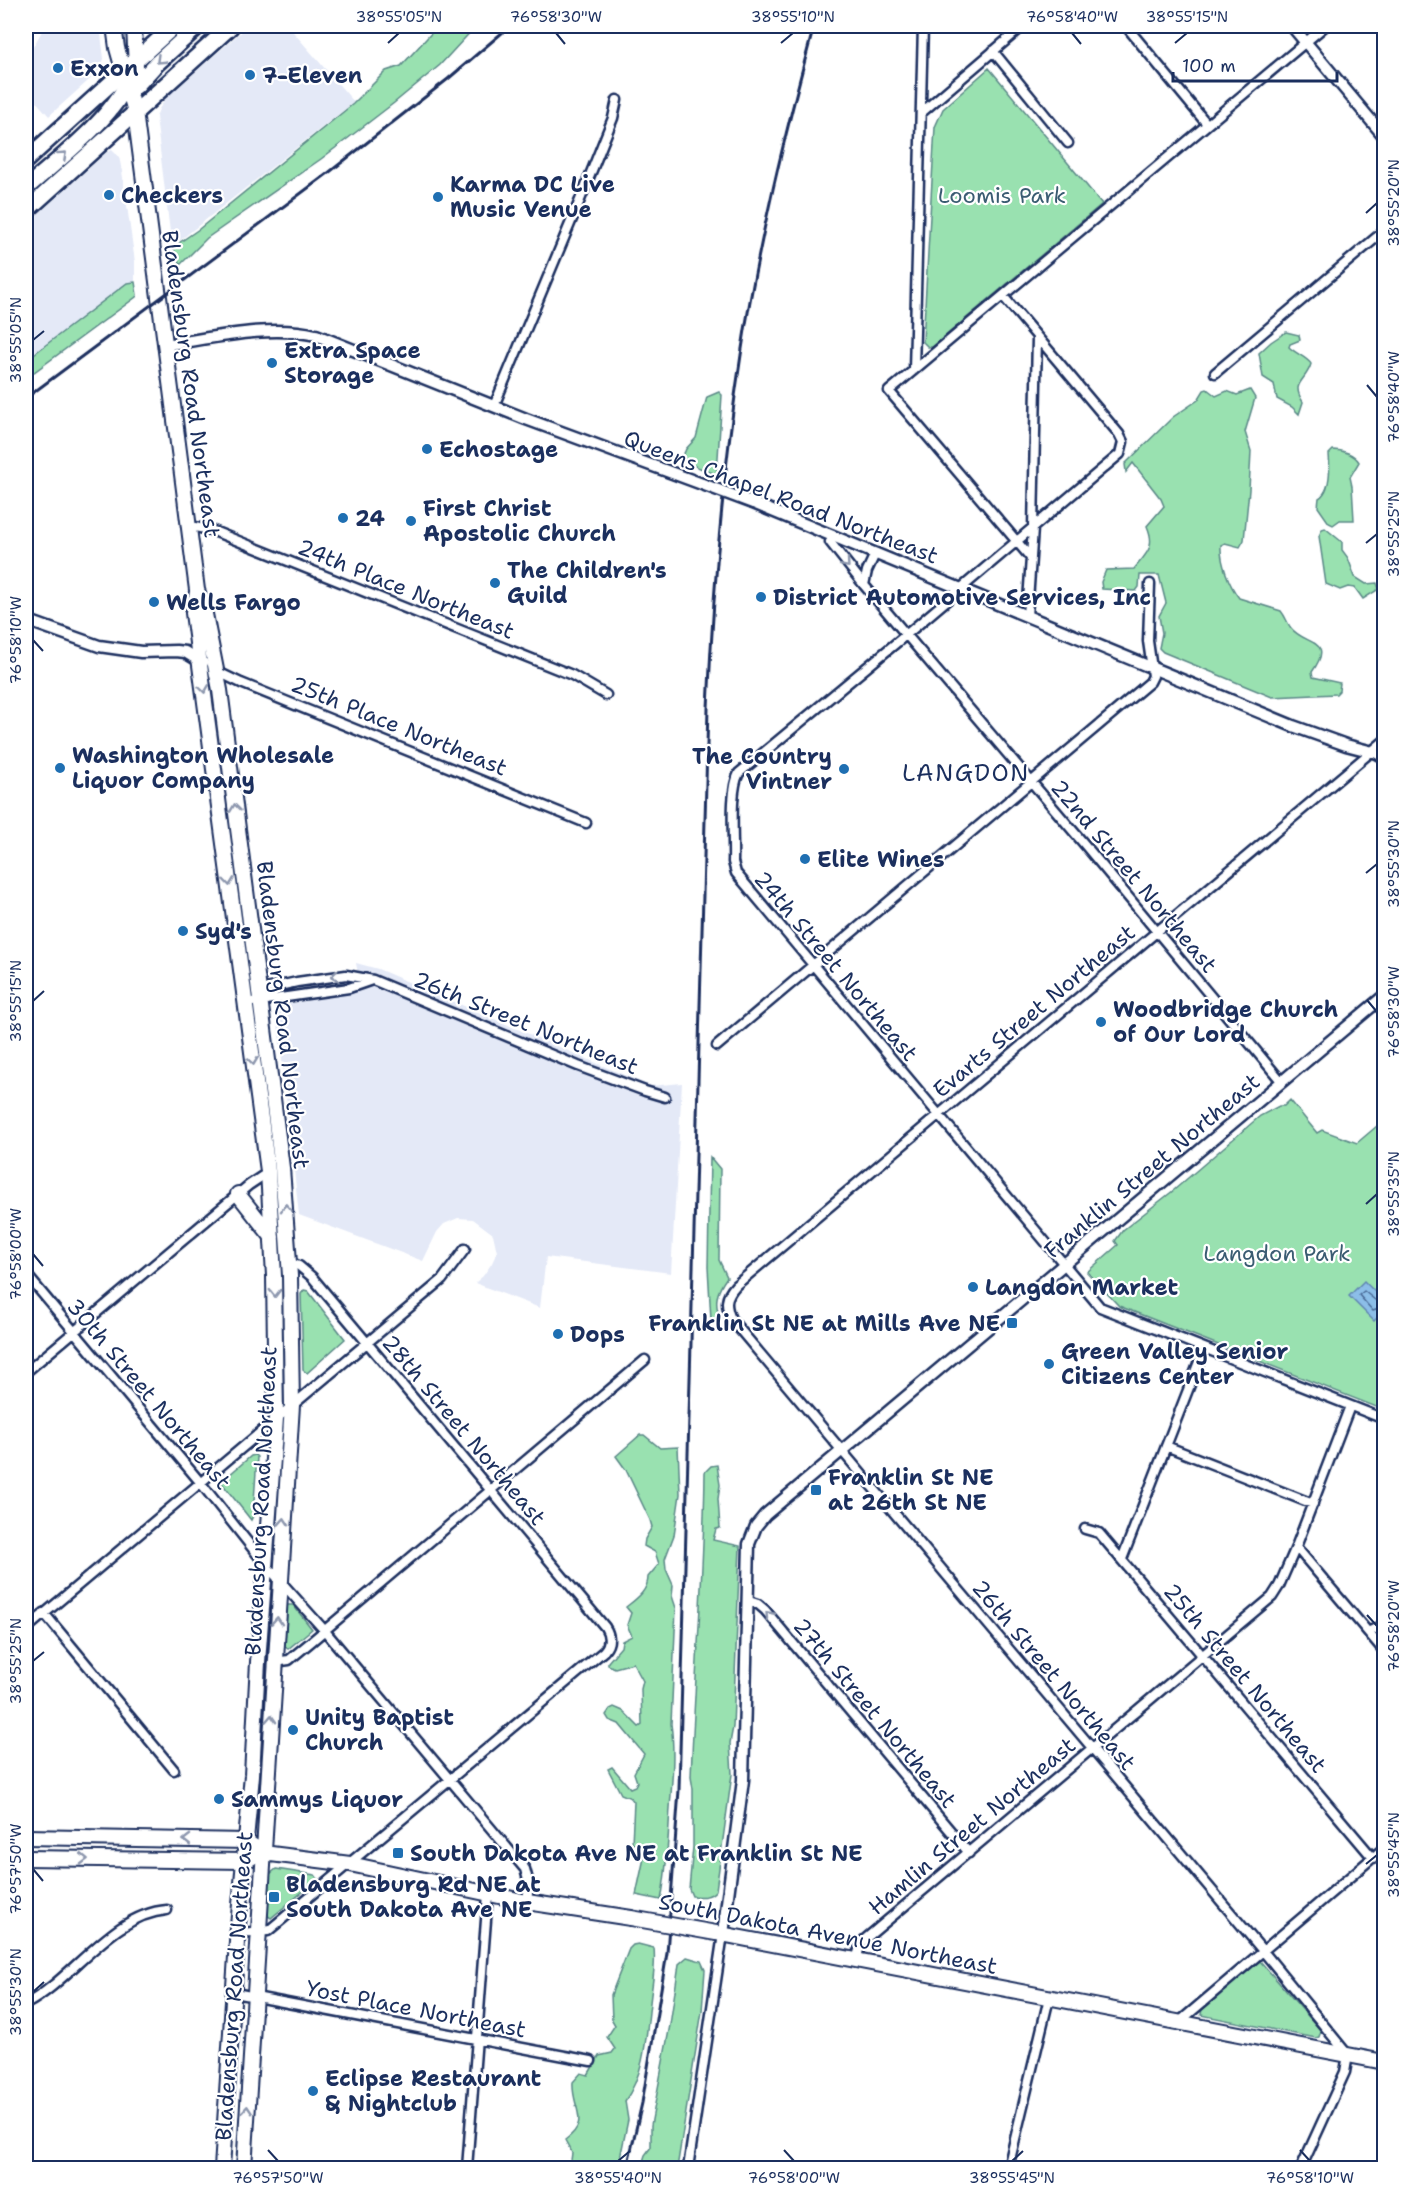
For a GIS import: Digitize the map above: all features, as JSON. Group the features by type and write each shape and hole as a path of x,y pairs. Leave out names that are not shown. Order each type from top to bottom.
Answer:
{"highway":[{"path":"26,160 174,26"},
{"path":"26,211 231,26"},
{"path":"26,188 100,121 131,86 196,27 208,46"},
{"path":"131,86 136,58"}],"main road":[{"name":"Bladensburg Road Northeast","path":"114,26 123,70 131,86 197,590 204,609 216,671 282,1168 289,1262 292,1405 274,1662 244,2169"},
{"path":"134,26 136,58"},
{"name":"Bladensburg Road Northeast","path":"197,590 193,613 268,1172 273,1259 276,1419 222,2169"},
{"path":"225,847 240,845"},
{"path":"238,1194 272,1237"},
{"path":"26,1837 246,1841"},
{"path":"163,1860 164,1839"},
{"name":"South Dakota Avenue Northeast","path":"246,1841 263,1853"},
{"name":"South Dakota Avenue Northeast","path":"26,1858 244,1860 263,1853 350,1864 527,1902 719,1933 1384,2062"}],"street":[{"path":"914,370 923,26"},
{"path":"921,113 1023,26"},
{"path":"1126,26 1208,124"},
{"path":"1292,26 1384,136"},
{"path":"1030,557 889,391 1325,26"},
{"path":"993,51 1068,143"},
{"path":"494,406 580,200 617,100"},
{"path":"1215,373 1384,231"},
{"path":"907,634 1120,454 1123,447 1119,434 1003,296"},
{"name":"Queens Chapel Road Northeast","path":"165,345 270,331 299,332 327,339 494,406 753,503 1293,726 1373,752"},
{"path":"1027,616 1033,528 1037,337"},
{"name":"24th Place Northeast","path":"189,526 211,530 572,675 606,695"},
{"name":"22nd Street Northeast","path":"830,542 1282,1082"},
{"path":"864,585 867,571 875,554"},
{"path":"717,1046 1150,682 1153,676 1148,641 1149,584"},
{"name":"25th Place Northeast","path":"26,620 99,646 141,652 184,652 216,671 282,700 586,823"},
{"name":"24th Street Northeast","path":"907,634 739,773 735,781 734,795 733,862 736,873 1100,1307 1204,1349"},
{"name":"Evarts Street Northeast","path":"731,1319 727,1310 727,1298 736,1286 1384,741"},
{"path":"1373,752 1384,758"},
{"name":"26th Street Northeast","path":"260,996 297,982 346,975 373,980 579,1066 666,1097"},
{"name":"26th Street Northeast","path":"244,999 349,988 373,980"},
{"name":"Franklin Street Northeast","path":"719,1933 742,1792 749,1544 756,1526 765,1515 1384,996"},
{"path":"26,1372 238,1194 268,1172 282,1168"},
{"path":"26,1629 442,1280 465,1249"},
{"name":"28th Street Northeast","path":"273,1259 289,1262 308,1273 609,1634 609,1643 604,1651 450,1780"},
{"name":"30th Street Northeast","path":"26,1274 200,1482 265,1564 525,1869 530,1884 527,1902"},
{"name":"26th Street Northeast","path":"731,1319 1348,2055"},
{"path":"1122,1560 1204,1349 1384,1419"},
{"path":"274,1662 289,1660 645,1360"},
{"name":"Hamlin Street Northeast","path":"855,1961 864,1940 1272,1597 1296,1547 1350,1406"},
{"path":"1166,1446 1313,1504"},
{"name":"25th Street Northeast","path":"1085,1529 1099,1533 1373,1858"},
{"path":"1296,1547 1384,1652"},
{"name":"27th Street Northeast","path":"749,1602 758,1604 765,1610 969,1853"},
{"path":"44,1613 174,1770"},
{"path":"1368,1632 1381,1626 1384,1627"},
{"path":"238,1933 268,1931 450,1780"},
{"path":"1178,2023 1384,1848"},
{"path":"467,2169 488,1894"},
{"path":"26,2004 46,1991 129,1922 144,1914 167,1910"},
{"path":"688,2169 719,1933"},
{"name":"Yost Place Northeast","path":"235,1993 591,2061"},
{"path":"1008,2169 1049,1998"},
{"path":"1301,2169 1345,2072 1348,2055"}],"shaded area":[{"path":"45,26 100,26 104,59 98,72 49,116 26,90 26,59"},
{"path":"248,26 288,26 354,102 169,249 170,232 156,117 166,98"},
{"path":"112,150 119,157 122,171 135,262 135,282 127,283 26,360 26,225"},
{"path":"356,963 378,969 650,1086 682,1083 671,1273 546,1257 540,1308 475,1283 483,1276 497,1252 493,1234 473,1219 458,1218 444,1224 437,1232 423,1261 299,1215 276,1006 361,991"}],"green space":[{"path":"438,26 476,26 440,65 394,103 321,159 207,238 180,265 173,247 199,229 353,104 386,71 401,66"},
{"name":"Loomis Park","path":"989,68 1102,204 932,347 928,347 923,342 935,127 943,109"},
{"path":"135,282 136,297 26,378 26,360 127,283"},
{"path":"1286,332 1299,335 1300,340 1290,344 1289,347 1311,364 1298,386 1303,402 1299,414 1292,407 1277,399 1274,384 1263,377 1259,353"},
{"path":"1207,389 1216,396 1227,391 1237,395 1250,390 1255,398 1245,432 1251,451 1244,540 1240,547 1225,543 1221,545 1222,559 1229,580 1239,598 1281,611 1297,634 1320,648 1319,661 1312,672 1313,677 1340,683 1336,694 1272,697 1163,652 1159,648 1162,633 1159,616 1166,603 1159,575 1140,575 1139,587 1136,591 1102,589 1101,582 1106,570 1134,569 1143,558 1149,549 1151,539 1147,526 1164,506 1133,463 1126,472 1125,464 1173,417 1198,400"},
{"path":"719,392 722,395 717,473 715,474 687,463 683,456 696,438 707,397"},
{"path":"1333,450 1348,453 1359,462 1350,477 1354,520 1340,520 1333,525 1318,507 1319,498 1328,484 1329,454"},
{"path":"1325,528 1342,542 1342,550 1348,558 1355,577 1366,584 1377,583 1379,589 1363,599 1355,588 1348,587 1340,590 1326,584 1319,536"},
{"name":"Langdon Park","path":"1290,1100 1317,1133 1322,1130 1357,1143 1384,1120 1384,1410 1119,1306 1087,1272 1118,1245 1115,1241 1123,1230 1174,1190 1260,1116 1279,1106 1284,1106"},
{"path":"710,1157 720,1169 719,1260 727,1277 717,1297 720,1319 716,1322 711,1320 708,1267"},
{"path":"304,1290 308,1291 345,1339 307,1373 303,1370 301,1294"},
{"path":"640,1435 644,1435 660,1448 678,1447 680,1494 674,1535 665,1559 666,1569 673,1585 672,1596 676,1608 671,1724 672,1776 666,1866 661,1900 636,1895 644,1858 643,1850 632,1843 634,1802 631,1798 621,1794 608,1769 612,1767 630,1788 635,1786 637,1782 634,1773 644,1754 619,1724 609,1720 606,1715 614,1707 623,1711 639,1727 642,1725 641,1689 643,1681 633,1663 615,1668 608,1665 621,1647 622,1641 632,1636 627,1625 631,1613 626,1607 644,1591 648,1577 659,1564 655,1552 644,1546 652,1527 650,1520 626,1470 616,1456"},
{"path":"255,1455 257,1457 251,1520 221,1482"},
{"path":"717,1465 720,1485 718,1499 720,1528 716,1529 713,1540 740,1546 733,1727 730,1743 732,1774 716,1890 708,1896 699,1897 692,1896 689,1889 693,1847 691,1777 705,1472 711,1466"},
{"path":"287,1605 293,1605 312,1629 288,1649 284,1646"},
{"path":"276,1869 315,1875 318,1879 271,1918 266,1914 268,1879"},
{"path":"638,1944 654,1948 654,1969 641,2067 625,2101 628,2120 618,2168 570,2168 572,2153 565,2140 573,2133 579,2120 573,2082 581,2073 588,2075 599,2056 612,2053 615,2049 607,2037 615,2025 612,2020 611,1995 629,1949"},
{"path":"687,1957 701,1961 705,1970 702,2011 677,2168 641,2168 645,2155 651,2147 651,2125 679,1964"},
{"path":"1260,1961 1321,2031 1319,2037 1201,2015 1202,2008"}],"water":[{"path":"1364,1281 1379,1296 1384,1291 1384,1311 1374,1321 1349,1296"}],"railway":[{"path":"26,398 327,174 448,79 510,26"},
{"path":"627,2168 642,2103 667,1953 679,1790 708,708 720,531 729,443 748,313 764,230 814,26"}],"place":[{"name":"Exxon","path":"58,68"},
{"name":"7-Eleven","path":"250,75"},
{"name":"Checkers","path":"109,195"},
{"name":"Karma DC Live Music Venue","path":"438,197"},
{"name":"Extra Space Storage","path":"272,363"},
{"name":"Echostage","path":"427,449"},
{"name":"24","path":"343,518"},
{"name":"First Christ Apostolic Church","path":"411,521"},
{"name":"The Children's Guild","path":"495,583"},
{"name":"District Automotive Services, Inc","path":"761,597"},
{"name":"Wells Fargo","path":"154,602"},
{"name":"Washington Wholesale Liquor Company","path":"60,768"},
{"name":"The Country Vintner","path":"844,769"},
{"name":"Elite Wines","path":"805,859"},
{"name":"Syd's","path":"183,931"},
{"name":"Woodbridge Church of Our Lord","path":"1101,1022"},
{"name":"Langdon Market","path":"973,1287"},
{"name":"Franklin St NE at Mills Ave NE","path":"1012,1323"},
{"name":"Dops","path":"558,1334"},
{"name":"Green Valley Senior Citizens Center","path":"1049,1364"},
{"name":"Franklin St NE at 26th St NE","path":"816,1490"},
{"name":"Unity Baptist Church","path":"293,1730"},
{"name":"Sammys Liquor","path":"219,1799"},
{"name":"South Dakota Ave NE at Franklin St NE","path":"398,1853"},
{"name":"Bladensburg Rd NE at South Dakota Ave NE","path":"274,1897"},
{"name":"Eclipse Restaurant & Nightclub","path":"313,2091"}],"district":[{"name":"LANGDON","path":"966,773"}]}
